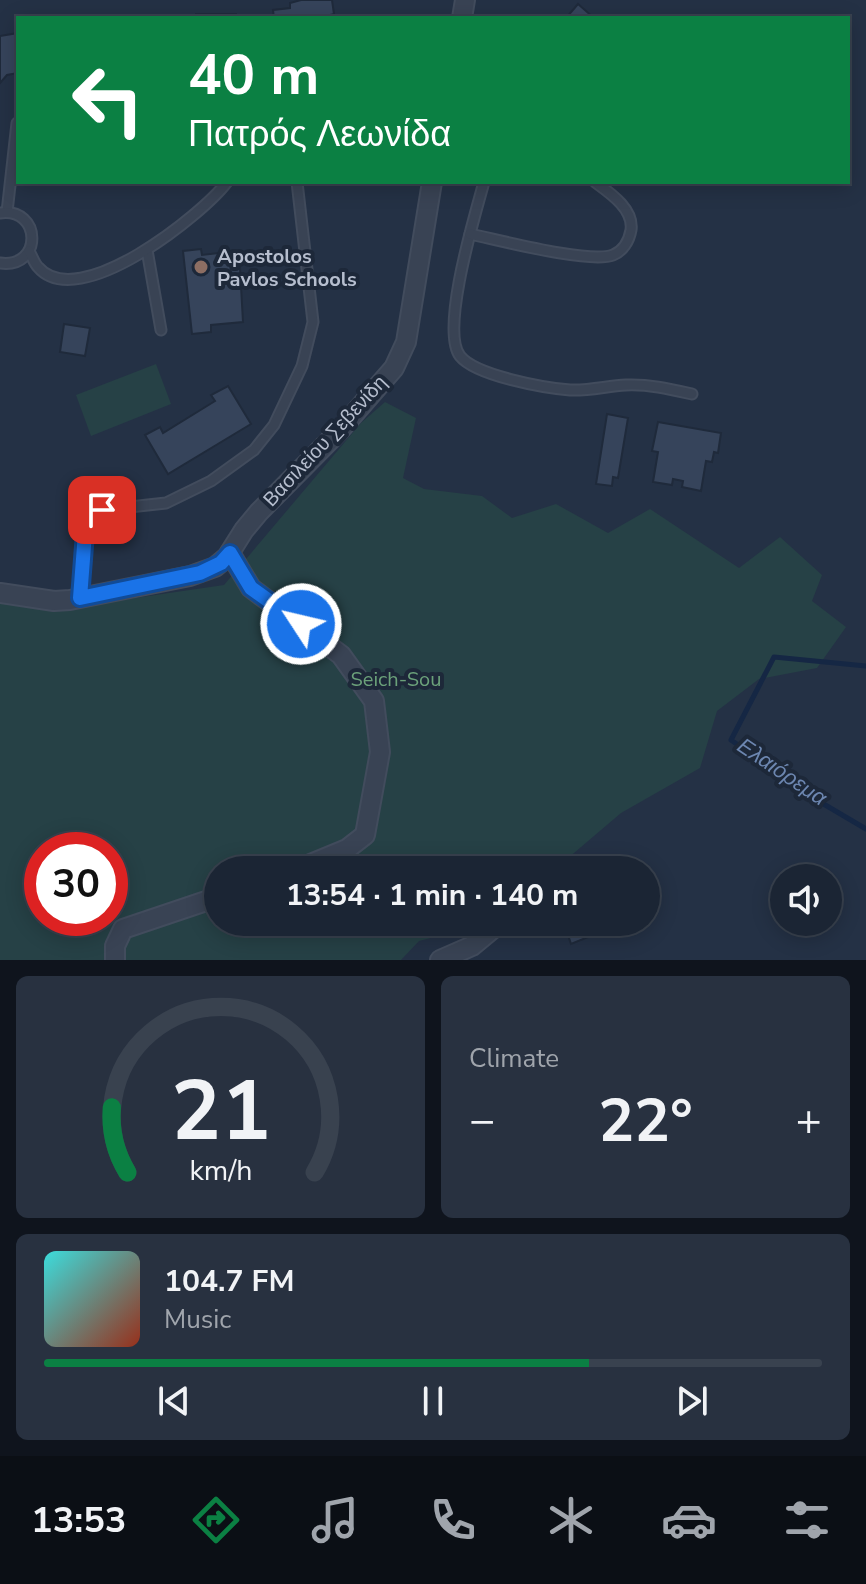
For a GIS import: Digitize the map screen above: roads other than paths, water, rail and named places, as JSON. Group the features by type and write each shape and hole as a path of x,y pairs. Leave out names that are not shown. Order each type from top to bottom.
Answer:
{"street":[{"name":"Βασιλείου Σεβενίδη","path":"230,553 248,525 340,430 394,368 406,342 432,184"},
{"path":"0,593 54,601 80,598 200,573 221,563 230,553 251,588 341,655 374,701 380,752 365,835 347,849 330,856"},
{"path":"115,960 115,946 123,929 204,902"},
{"path":"440,960 472,946 484,936"}],"lane":[{"path":"16,129 3,213 18,215 27,223 32,233 29,251 39,269 54,276 74,279 105,272 147,250 217,195 225,184"},
{"path":"80,598 86,520 102,510 166,503 211,481 254,450 274,425 302,366 313,322 297,184"},
{"path":"483,184 457,297 453,332 455,347 464,360 503,376 559,388 580,390 638,385 692,394"},
{"path":"470,234 583,256 612,256 628,240 630,219 618,200 598,184"},
{"path":"147,250 161,330"},
{"path":"0,263 16,262 29,251"}],"waterway":[{"name":"Ελαιόρεμα","path":"866,666 774,657 731,740 810,796 866,829"}],"place":[{"name":"Apostolos Pavlos Schools","path":"201,267"}],"park label":[{"name":"Seich-Sou","path":"396,679"}]}
